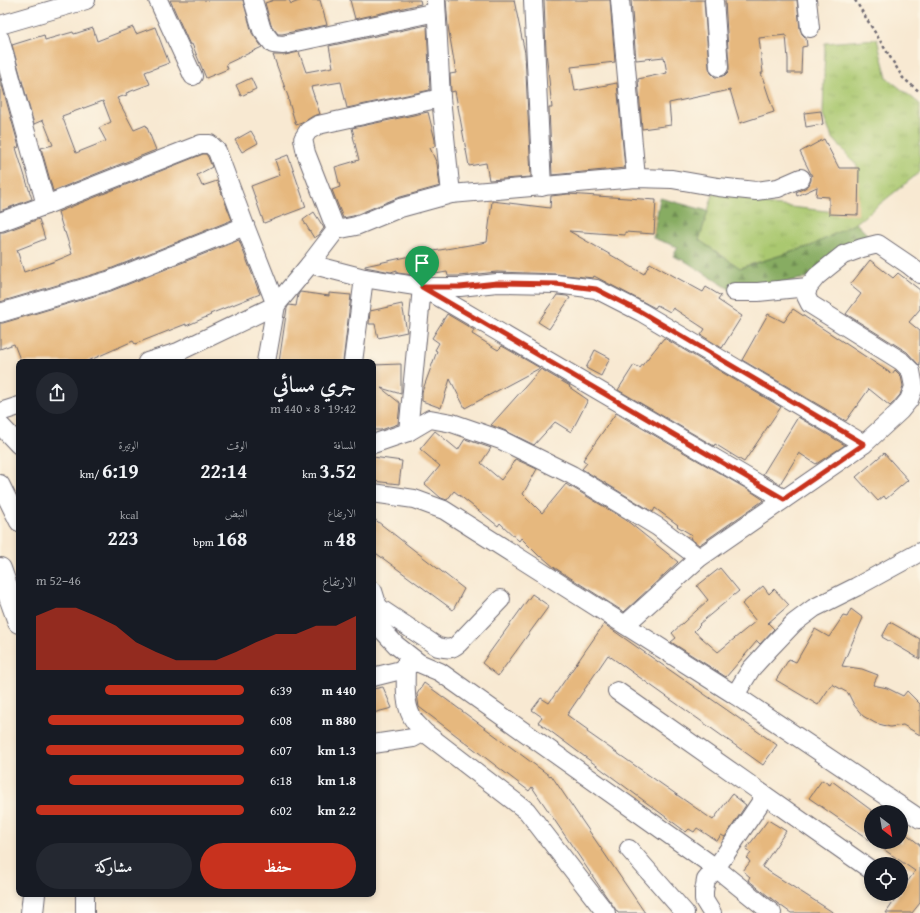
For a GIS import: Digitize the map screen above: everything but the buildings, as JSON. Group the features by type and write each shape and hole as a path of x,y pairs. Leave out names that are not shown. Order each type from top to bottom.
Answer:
{"highway":[{"path":"0,557 16,580"},
{"path":"0,569 16,614"},
{"path":"32,913 34,897"}],"street":[{"path":"0,25 86,0"},
{"path":"158,0 193,76"},
{"path":"253,0 262,30 273,44 283,46 436,6 441,98 451,194"},
{"path":"533,0 542,187"},
{"path":"620,0 636,178"},
{"path":"714,0 719,67"},
{"path":"808,0 810,28"},
{"path":"0,39 46,205"},
{"path":"336,230 306,153 303,139 308,131 318,125 441,98"},
{"path":"0,222 201,144 210,144 217,151 276,305 267,359"},
{"path":"165,359 177,357 276,305 336,230 356,226 400,208 451,194 636,178 672,179 718,187 756,191 778,188 801,178"},
{"path":"0,312 108,281 245,226"},
{"path":"625,625 699,558 864,444 900,411 909,400 914,387 911,371 901,361 810,304 806,296 808,287 817,276 843,255 862,248 878,244 916,265"},
{"path":"310,264 364,278 422,287 460,287 497,283 556,284 596,289 641,312 864,444"},
{"path":"353,359 364,278"},
{"path":"408,432 422,287"},
{"path":"422,287 784,499"},
{"path":"734,292 758,292 808,287"},
{"path":"0,412 16,407"},
{"path":"376,443 408,432 430,419 452,423 501,440 572,475 658,528 699,558"},
{"path":"0,425 16,442"},
{"path":"0,484 16,516"},
{"path":"376,494 414,500 444,510 734,695 920,819"},
{"path":"734,695 751,669 794,623 814,608 920,552"},
{"path":"376,599 438,647 452,649 501,599"},
{"path":"376,599 378,616 383,631 412,663 440,672 716,868 772,913"},
{"path":"376,676 401,670 412,663"},
{"path":"412,663 406,698 408,708 414,721 424,732 527,811 606,913"},
{"path":"617,691 864,865"},
{"path":"376,744 413,738 424,732"},
{"path":"712,913 704,900 706,880 716,868 765,796"},
{"path":"629,849 686,913"},
{"path":"85,897 86,913"}],"path":[{"path":"855,0 903,78 920,92"}],"green space":[{"path":"877,39 887,78 920,104 920,172 856,223 811,246 740,268 699,240 714,191 772,205 854,214 857,166 832,137 823,116 825,43"},
{"path":"660,198 708,211 699,240 740,268 811,246 856,223 868,235 817,276 734,292 685,261 673,256 678,247 653,238"}],"route":[{"path":"497,283 556,284 596,289 641,312 864,444 784,499 422,287 460,287 497,283"}]}
